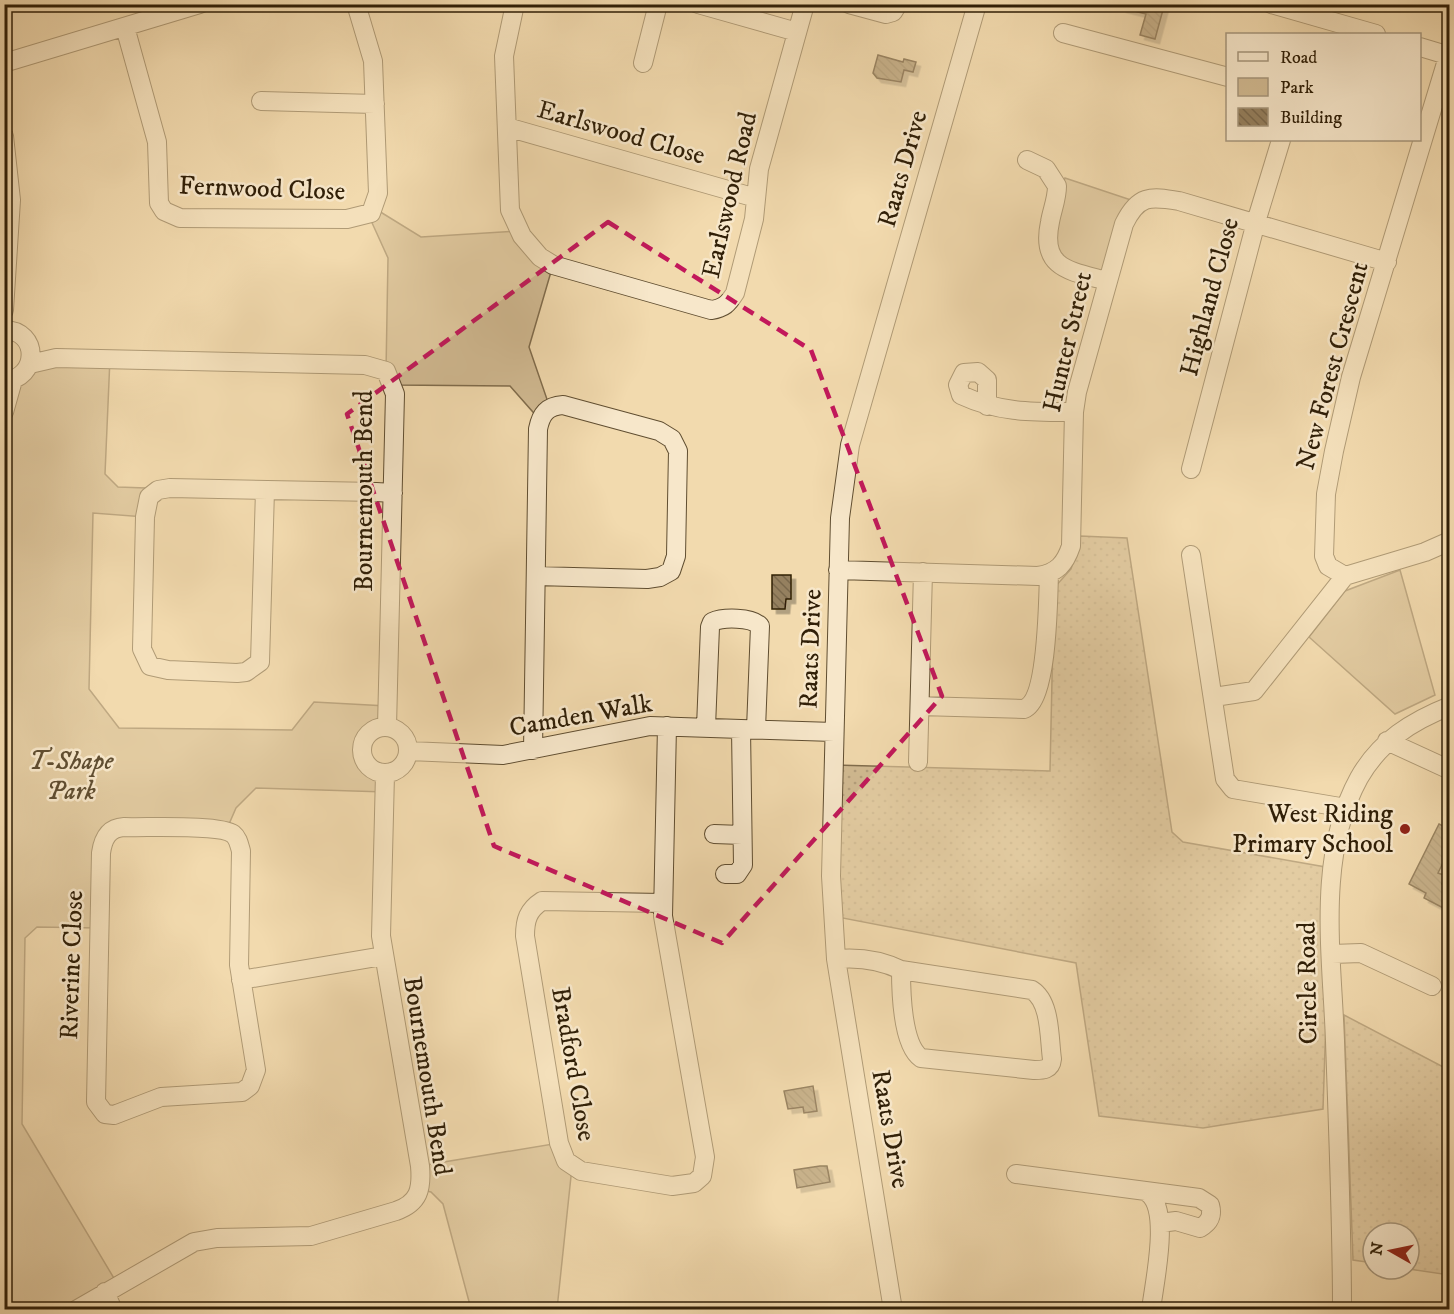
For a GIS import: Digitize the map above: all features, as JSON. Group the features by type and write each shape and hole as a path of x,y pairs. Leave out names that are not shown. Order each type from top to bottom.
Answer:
{"street":[{"path":"4,63 200,4"},
{"name":"Fernwood Close","path":"125,27 157,142 159,203 171,215 180,218 361,218 371,213 378,193 373,61 356,4"},
{"name":"Earlswood Road","path":"515,4 505,46 507,127 510,210 522,236 540,257 553,265 702,308 721,309 729,303 735,293 754,219 759,169 805,4"},
{"path":"643,63 658,4"},
{"path":"849,4 886,14 893,12 898,4"},
{"name":"Raats Drive","path":"893,1310 836,959 831,876 838,570 842,494 850,445 976,4"},
{"path":"1271,4 1372,33"},
{"path":"701,5 797,32"},
{"path":"1063,33 1226,77"},
{"path":"1421,47 1449,54"},
{"name":"New Forest Crescent","path":"1345,576 1335,573 1325,561 1326,494 1351,377 1449,54"},
{"path":"261,101 375,104"},
{"name":"Earlswood Close","path":"507,127 756,198"},
{"path":"4,136 11,200 6,305 10,331 27,341 31,356 26,372 9,380 4,412"},
{"name":"Highland Close","path":"1191,469 1256,222 1281,141"},
{"path":"1027,160 1046,169 1057,186 1046,241 1052,259 1073,272 1107,281"},
{"name":"Hunter Street","path":"1049,574 1066,561 1071,546 1074,412 1107,281 1124,224 1133,208 1142,201 1158,198 1179,201 1387,262"},
{"name":"Bournemouth Bend","path":"31,356 376,366 386,371 393,382 395,394 387,727"},
{"path":"533,750 538,429 543,413 550,408 562,405 659,431 672,439 678,451 676,556 671,571 660,577 647,579 536,576"},
{"path":"987,406 1014,411 1074,412"},
{"path":"266,490 260,662 246,672 237,673 168,670 150,666 142,649 145,509 149,497 158,490 170,488 266,490 393,493"},
{"path":"1214,697 1254,692 1345,576 1425,552 1449,541"},
{"path":"1191,555 1225,779 1233,789 1346,808"},
{"path":"838,570 1049,574 1047,639 1038,691 1032,704 1024,709 920,706"},
{"path":"918,762 923,572"},
{"path":"706,728 712,622 718,620 753,621 760,626 748,729 742,835 743,868 737,874 725,874"},
{"name":"Circle Road","path":"1342,1310 1342,1236 1332,954 1332,868 1346,808 1359,778 1387,741 1412,723 1449,706"},
{"name":"Camden Walk","path":"409,751 503,755 624,730 667,726 834,732"},
{"name":"Bradford Close","path":"663,903 542,901 534,906 526,918 525,936 562,1154 572,1167 581,1171 672,1186 694,1183 702,1176 705,1157 663,916 667,726"},
{"path":"387,727 400,731 407,741 409,751 403,766 385,774 372,770 364,761 362,752 365,738 371,732 387,727"},
{"path":"1387,741 1449,770"},
{"name":"Bournemouth Bend","path":"90,1303 194,1242 216,1238 311,1236 409,1206 421,1190 420,1166 381,936 385,774"},
{"name":"Riverine Close","path":"124,827 218,829 233,834 241,850 239,949 241,980 256,1070 250,1086 242,1092 230,1095 161,1097 114,1115 100,1109 96,1102 94,1087 101,853 105,837 111,831 124,827"},
{"path":"714,834 742,835"},
{"path":"1332,954 1361,953 1432,986"},
{"path":"241,980 383,956"},
{"path":"836,959 856,957 890,964 901,970 1022,988 1038,994 1045,1007 1052,1059 1050,1066 1044,1070 1034,1070 921,1058 912,1049 904,1017 901,970"},
{"path":"1016,1174 1199,1198 1210,1205 1212,1215 1209,1222 1200,1228 1176,1221 1160,1223"},
{"path":"1148,1193 1156,1202 1160,1223 1151,1310"},
{"path":"90,1303 113,1310"}],"highlighted area":[{"path":"608,222 811,350 942,696 722,943 494,846 347,414"}],"green space":[{"path":"1065,178 1134,201 1108,279 1064,265 1046,237"},
{"path":"374,208 421,237 519,231 553,265 529,347 550,408 540,420 510,386 394,385 386,371 388,258 368,214"},
{"name":"T-Shape Park","path":"110,358 105,474 118,487 146,488 145,517 93,513 89,689 119,728 292,730 314,702 387,706 387,727 370,734 363,742 362,748 364,760 378,774 385,792 256,788 236,808 226,831 111,831 99,928 37,927 25,938 22,1124 118,1285 76,1309 5,1310 4,407 25,372"},
{"path":"1080,536 1127,538 1172,832 1183,842 1331,868 1323,1109 1203,1128 1099,1116 1076,963 832,916 835,765 1050,771 1054,588 1071,569"},
{"path":"1400,570 1435,695 1395,714 1309,637 1345,591"},
{"path":"1344,1015 1449,1070 1449,1275 1421,1271 1421,1221 1361,1221 1361,1261 1353,1260"},
{"path":"559,1143 572,1167 557,1309 471,1309 443,1204 431,1192 421,1190 420,1166"}],"building":[{"path":"1122,4 1164,6 1155,39 1140,35 1146,14 1122,8"},
{"path":"878,55 903,62 904,59 916,62 913,72 904,70 901,82 877,78 873,73"},
{"path":"772,575 791,575 791,599 786,599 785,609 772,609"},
{"path":"1439,824 1449,829 1449,850 1438,873 1446,876 1442,884 1449,888 1449,911 1424,898 1426,893 1409,884"},
{"path":"813,1086 817,1111 804,1113 803,1107 788,1109 784,1091"},
{"path":"827,1166 830,1182 797,1188 794,1170"}],"place":[{"name":"West Riding Primary School","path":"1405,829"}]}
